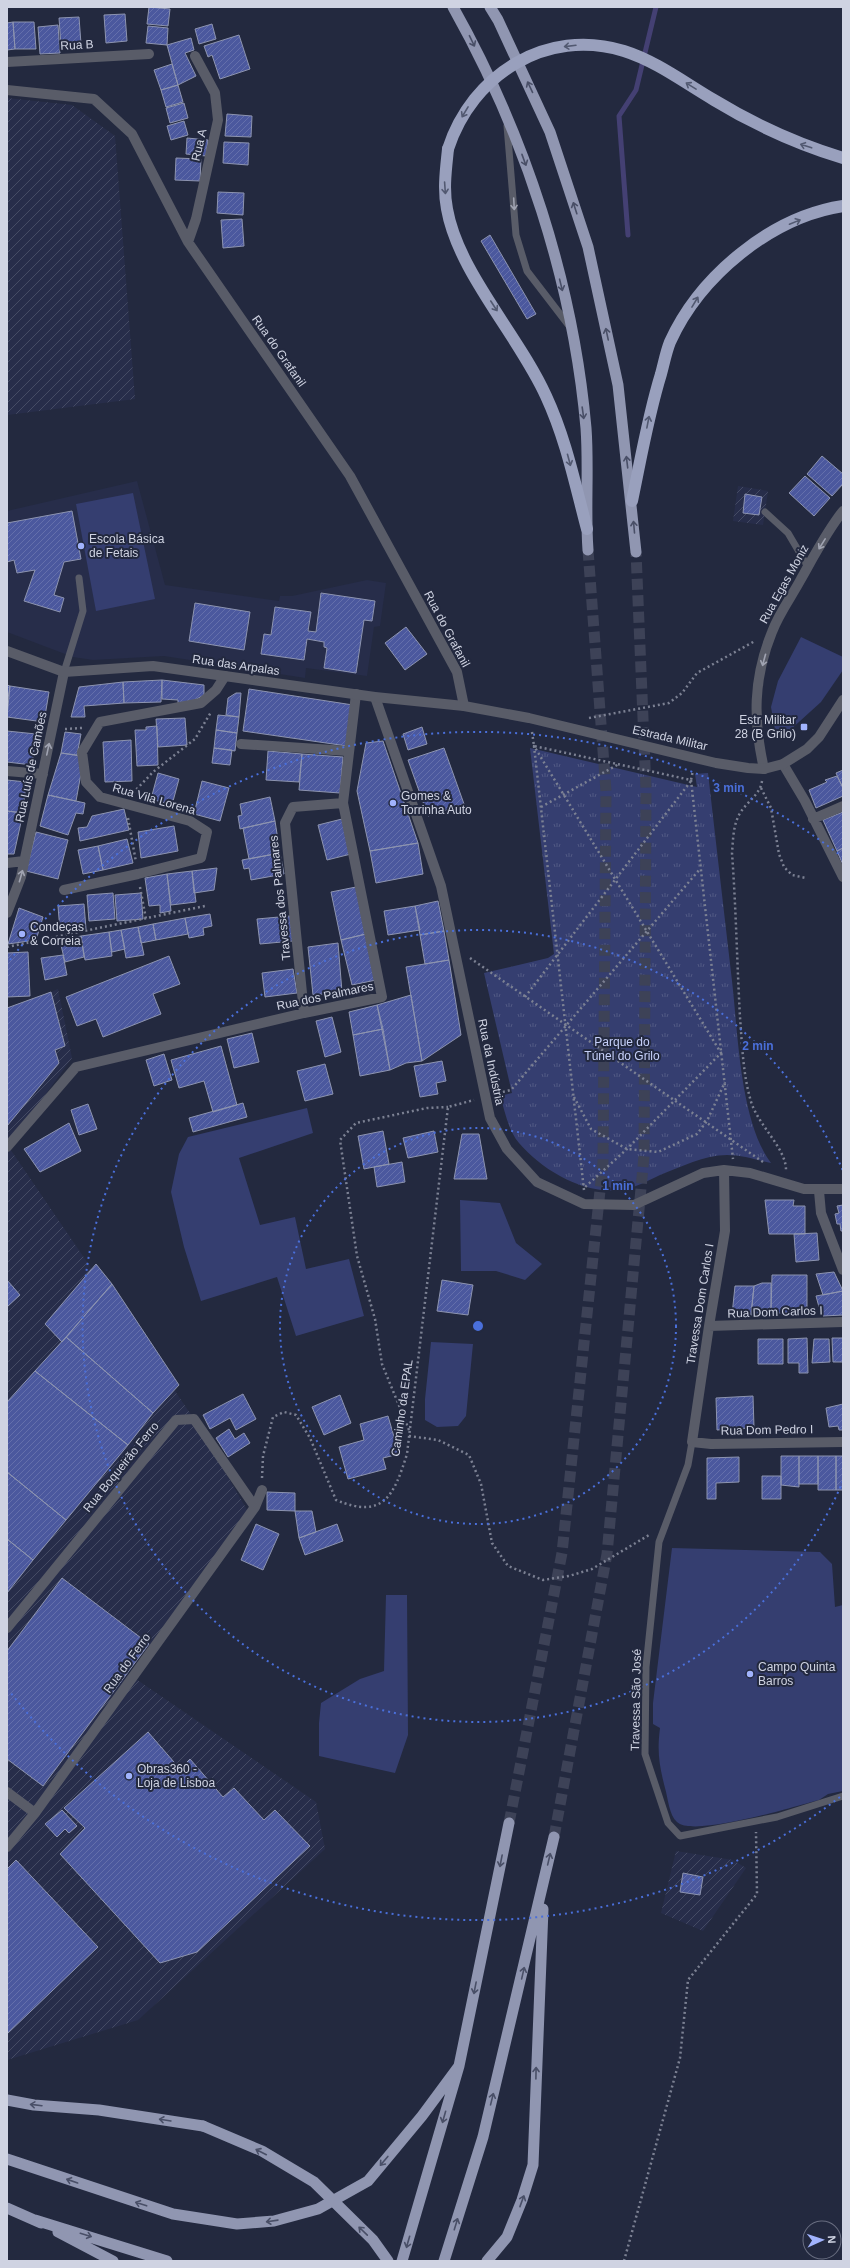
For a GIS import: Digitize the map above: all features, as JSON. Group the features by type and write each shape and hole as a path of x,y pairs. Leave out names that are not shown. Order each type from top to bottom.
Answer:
{"highway":[{"path":"453,7 469,35 504,110 525,162 547,230 570,327 586,429 588,550"},
{"path":"490,7 498,20 550,132 588,247 618,385 632,501 636,552"},
{"path":"587,529 562,433 546,396 520,346 475,277 457,243 447,210 444,177 448,149 454,130 471,102 489,82 508,67 530,55 554,48 580,45 600,46 624,51 652,63 761,128 802,145 843,158"},
{"path":"632,501 651,406 670,342 702,290 734,260 773,230 827,209 843,206"},
{"path":"402,2261 459,2066 509,1823"},
{"path":"444,2261 483,2138 554,1837"},
{"path":"487,2261 506,2237 522,2200 533,2165 544,1881"},
{"path":"7,2159 172,2214 238,2224 274,2221 318,2209 368,2180 422,2116 459,2066"},
{"path":"7,2100 34,2105 99,2110 203,2126 262,2151 314,2182 373,2240 388,2261"},
{"path":"7,2208 35,2220 113,2261"},
{"path":"35,2220 167,2261"}],"street":[{"name":"Rua B","path":"7,62 149,54"},
{"name":"Rua A","path":"188,242 196,219 218,120 215,93 195,56"},
{"name":"Rua do Grafanil","path":"7,90 94,99 132,134 188,242 350,476 457,672 464,706"},
{"name":"Rua Egas Moniz","path":"764,769 757,732 755,704 763,663 772,631 808,567 843,511"},
{"name":"Rua das Arpalas","path":"7,651 64,672 152,666 375,697 464,706"},
{"name":"Rua Luís de Camões","path":"7,913 21,877 64,672"},
{"path":"97,728 100,722 201,703 216,690 225,676"},
{"name":"Rua dos Palmares","path":"7,1147 76,1067 304,1013 382,997 343,802 356,694"},
{"name":"Rua da Indústria","path":"375,697 441,886 484,1097 490,1118 507,1149 537,1182 584,1204 634,1205 703,1173 724,1170 750,1172 804,1189 819,1191 843,1189"},
{"name":"Estrada Militar","path":"464,706 529,718 695,758 748,768 764,769 783,764 807,749 819,737 843,700"},
{"name":"Rua Vila Lorena","path":"64,890 138,874 201,858 207,832 190,821 100,797 86,782 82,752 97,728"},
{"path":"241,744 348,751"},
{"path":"783,764 805,801 843,877"},
{"path":"7,771 43,774"},
{"name":"Travessa dos Palmares","path":"304,1013 285,823 293,808 343,802"},
{"path":"813,819 843,806"},
{"path":"7,862 24,861"},
{"name":"Travessa Dom Carlos I","path":"692,1442 709,1326 726,1231 724,1170"},
{"path":"819,1191 821,1213 843,1270"},
{"name":"Rua Dom Carlos I","path":"709,1326 728,1327 843,1322"},
{"name":"Rua Boqueirão Ferro","path":"7,1628 176,1420 194,1419 256,1507"},
{"name":"Rua Dom Pedro I","path":"692,1442 711,1444 843,1442"},
{"name":"Rua do Ferro","path":"7,1847 34,1813 256,1507 262,1490"},
{"path":"7,1792 34,1813"}],"lane":[{"path":"504,110 518,242 526,271 570,327"},
{"path":"765,512 788,533 808,567"},
{"path":"64,672 83,611 79,578"},
{"name":"Travessa São José","path":"692,1442 688,1465 659,1542 646,1667 645,1754 668,1823 680,1836 777,1817 843,1796"}],"path":[{"path":"586,718 669,703 682,693 697,673 772,631"},
{"path":"124,804 153,772 195,739 212,713 208,707"},
{"path":"529,718 534,746 567,1026 573,1096 584,1188 584,1204"},
{"path":"52,730 97,728"},
{"path":"534,746 691,780"},
{"path":"534,746 720,1053"},
{"path":"695,758 691,780 720,1053 732,1139 734,1171"},
{"path":"541,807 619,764"},
{"path":"764,769 761,788 738,816 734,832 732,853 738,985 743,1051 750,1098 756,1116 782,1153 786,1164 786,1183"},
{"path":"525,997 691,780"},
{"path":"761,788 771,808 778,847 784,867 792,875 806,878"},
{"path":"128,815 146,919"},
{"path":"410,1431 382,1364 375,1320 357,1256 340,1140 356,1123 427,1108 448,1107 511,1090 700,869"},
{"path":"7,947 205,906"},
{"path":"453,946 764,1162"},
{"path":"584,1188 627,1149 720,1053"},
{"path":"573,1096 591,1128 627,1149 658,1152 697,1134 707,1121 725,1081"},
{"name":"Caminho da EPAL","path":"262,1490 263,1456 272,1418 284,1412 296,1415 310,1438 336,1500 350,1506 370,1508 382,1503 397,1485 407,1454 448,1107"},
{"path":"409,1436 438,1440 469,1455 481,1484 492,1542 508,1566 543,1580 568,1576 592,1568 628,1546 664,1528"},
{"path":"624,2261 680,2058 688,1980 757,1894 755,1822"}],"shaded area":[{"path":"7,98 72,105 115,136 135,399 7,415"},
{"name":"Escola Básica de Fetais","path":"137,481 165,585 279,601 280,596 292,596 367,580 386,583 380,626 374,627 367,676 306,668 305,678 164,656 93,660 73,657 7,632 7,511"},
{"path":"738,486 768,491 763,525 733,521"},
{"path":"58,989 72,1058 8,1146 194,1419 253,1520 127,1673 316,1802 325,1849 138,2020 7,2060 7,1010"},
{"path":"676,1851 733,1860 746,1868 703,1931 661,1913"}],"green space":[{"path":"133,493 155,599 96,611 76,504"},
{"path":"801,637 843,657 843,670 821,702 789,731 775,730 771,707 778,681"},
{"name":"Parque do Túnel do Grilo","path":"530,748 697,787 695,774 708,773 742,1076 753,1125 761,1146 771,1163 738,1156 727,1155 710,1157 693,1162 631,1188 607,1191 593,1189 579,1184 552,1171 528,1153 515,1138 509,1126 500,1096 512,1093 484,973 548,958 554,954"},
{"path":"307,1108 313,1133 239,1158 260,1225 295,1217 306,1269 349,1259 364,1316 296,1336 277,1277 201,1301 184,1247 171,1192 179,1154 188,1137"},
{"path":"460,1200 500,1203 516,1243 542,1264 525,1280 496,1271 461,1271"},
{"path":"431,1342 473,1344 466,1416 458,1426 437,1427 425,1420 425,1399"},
{"name":"Campo Quinta Barros","path":"672,1548 820,1552 832,1564 835,1607 843,1605 843,1791 828,1794 819,1800 723,1824 687,1826 677,1822 674,1819 669,1806 660,1765 660,1728 653,1724 653,1703"},
{"path":"386,1595 407,1595 408,1735 395,1773 319,1756 319,1723 321,1703 360,1679 384,1671"}],"building":[{"path":"149,7 170,9 168,26 147,24"},
{"path":"125,14 127,41 106,43 104,15"},
{"path":"79,17 81,44 61,46 59,18"},
{"path":"13,22 15,49 7,50 7,23"},
{"path":"13,22 34,22 36,49 15,49"},
{"path":"212,24 216,39 199,44 195,29"},
{"path":"58,25 60,53 40,54 38,27"},
{"path":"148,26 168,28 167,45 146,43"},
{"path":"239,35 250,69 220,79 212,55 208,57 204,46"},
{"path":"191,38 194,50 185,53 196,76 178,85 167,45"},
{"path":"172,64 178,85 161,90 154,70"},
{"path":"178,85 183,102 166,107 161,90"},
{"path":"184,103 188,118 170,123 166,108"},
{"path":"227,114 252,116 251,137 225,136"},
{"path":"184,121 188,135 171,140 167,126"},
{"path":"187,138 208,140 206,156 186,154"},
{"path":"224,142 249,143 248,165 223,163"},
{"path":"176,158 201,159 200,181 175,180"},
{"path":"218,192 244,193 243,215 217,213"},
{"path":"242,219 244,246 223,248 221,220"},
{"path":"490,235 536,314 527,319 481,241"},
{"path":"822,456 843,474 843,484 832,496 807,474"},
{"path":"805,476 830,498 814,516 789,493"},
{"path":"745,494 762,497 759,515 743,513"},
{"path":"72,511 81,559 64,562 54,595 64,598 60,612 24,601 35,570 17,573 14,560 7,562 7,523"},
{"path":"321,593 375,601 372,621 364,620 356,673 324,668 327,648 324,647 324,642 307,639 304,660 261,654 264,634 271,635 275,607 311,612 308,631 316,632"},
{"path":"195,603 250,612 244,650 189,641"},
{"path":"406,627 427,654 405,670 385,643"},
{"path":"162,680 161,702 124,703 123,682"},
{"path":"162,680 204,685 204,695 195,700 178,703 178,700 162,699"},
{"path":"123,682 124,703 84,706 85,717 71,717 79,687"},
{"path":"7,685 10,686 7,705"},
{"path":"10,686 49,692 44,722 7,717"},
{"path":"249,689 353,705 347,746 243,731"},
{"path":"236,693 241,693 239,717 226,715 228,698"},
{"path":"218,715 239,717 237,733 216,730"},
{"path":"185,718 187,745 158,747 156,719"},
{"path":"157,726 158,765 137,766 135,730 146,730 146,727"},
{"path":"422,727 427,744 408,750 403,734"},
{"path":"216,730 237,733 235,751 214,748"},
{"path":"7,731 36,734 32,765 7,762"},
{"path":"65,732 81,734 77,755 61,753"},
{"path":"131,740 132,781 105,782 103,742"},
{"path":"383,741 418,843 370,851 357,791 366,743"},
{"path":"214,748 232,750 230,765 212,763"},
{"path":"444,748 464,804 428,816 408,760"},
{"path":"268,751 302,754 299,782 266,780"},
{"path":"61,753 80,756 82,768 76,801 48,795"},
{"path":"302,754 343,757 340,793 299,790"},
{"path":"843,770 843,788 836,773"},
{"path":"158,773 179,779 172,805 151,799"},
{"path":"837,776 843,788 843,796 816,808 809,790 827,782 825,780"},
{"path":"7,780 26,782 23,813 7,811"},
{"path":"202,781 229,788 220,821 194,814"},
{"path":"48,795 85,803 83,814 76,813 68,835 40,826"},
{"path":"270,797 275,821 240,829 238,816 242,815 240,804"},
{"path":"124,809 129,830 80,841 78,828 87,827 92,816"},
{"path":"7,811 23,813 14,854 7,854"},
{"path":"843,812 843,848 837,851 823,820"},
{"path":"342,819 351,854 327,860 318,825"},
{"path":"275,821 280,853 249,859 243,828"},
{"path":"174,826 178,851 141,858 138,832"},
{"path":"36,832 68,840 58,879 26,871"},
{"path":"127,839 133,863 103,870 98,846"},
{"path":"418,843 423,874 376,883 370,851"},
{"path":"98,846 103,870 83,874 78,850"},
{"path":"843,848 843,865 837,851"},
{"path":"280,853 284,874 251,880 249,868 244,869 242,860"},
{"path":"217,868 214,890 194,893 192,871"},
{"path":"192,871 196,902 171,905 167,874"},
{"path":"167,874 171,911 160,913 160,905 149,906 145,878"},
{"path":"356,887 366,934 341,940 331,892"},
{"path":"113,893 115,919 89,921 87,895"},
{"path":"141,893 143,919 117,921 115,895"},
{"path":"438,901 444,931 420,935 415,906"},
{"path":"84,904 86,929 60,931 58,906"},
{"path":"415,906 420,930 388,935 384,911"},
{"path":"19,908 43,917 36,940 8,944"},
{"path":"210,914 212,926 203,928 204,935 189,938 185,918"},
{"path":"290,916 293,941 260,944 257,919"},
{"path":"185,918 188,934 156,940 153,924"},
{"path":"153,924 156,940 141,943 138,927"},
{"path":"138,927 144,955 126,958 121,930"},
{"path":"121,930 125,949 112,952 109,932"},
{"path":"444,931 449,960 425,964 420,935"},
{"path":"109,932 112,956 85,960 81,936"},
{"path":"366,934 376,980 352,985 341,940"},
{"path":"81,936 84,957 65,962 60,941"},
{"path":"338,943 342,992 313,995 308,947"},
{"path":"28,952 30,996 7,997 7,953"},
{"path":"63,955 67,975 45,980 41,958"},
{"path":"169,956 180,984 153,994 161,1014 103,1037 96,1019 77,1026 66,997"},
{"path":"449,960 461,1035 422,1061 406,967"},
{"path":"293,969 297,993 265,997 262,973"},
{"path":"51,992 65,1046 55,1050 59,1063 7,1126 7,1008"},
{"path":"411,995 422,1061 406,1063 390,1070 377,1005"},
{"path":"377,1005 383,1029 353,1035 349,1012"},
{"path":"332,1017 341,1052 325,1057 316,1021"},
{"path":"383,1029 390,1070 360,1076 353,1035"},
{"path":"252,1033 259,1062 234,1068 227,1039"},
{"path":"221,1046 237,1105 213,1112 204,1081 179,1088 171,1060"},
{"path":"164,1054 172,1080 154,1086 146,1060"},
{"path":"442,1061 446,1081 436,1083 438,1094 420,1097 414,1066"},
{"path":"325,1064 333,1094 305,1101 297,1071"},
{"path":"243,1103 247,1117 193,1132 189,1118"},
{"path":"88,1104 97,1129 79,1135 71,1110"},
{"path":"69,1123 81,1151 40,1172 24,1149"},
{"path":"383,1131 389,1164 364,1169 358,1136"},
{"path":"434,1131 438,1152 408,1158 403,1138"},
{"path":"462,1134 479,1134 487,1179 454,1179"},
{"path":"402,1162 405,1182 377,1187 374,1167"},
{"path":"765,1200 794,1200 793,1206 805,1206 805,1234 769,1234"},
{"path":"843,1205 843,1231 841,1231 840,1224 837,1224 835,1214 839,1213 837,1206"},
{"path":"817,1233 819,1260 796,1262 794,1234"},
{"path":"96,1264 112,1284 62,1342 45,1324"},
{"path":"834,1272 843,1291 823,1295 816,1274"},
{"path":"772,1275 807,1275 807,1313 771,1313"},
{"path":"7,1280 20,1295 7,1307"},
{"path":"442,1280 473,1285 468,1315 437,1311"},
{"path":"762,1283 771,1283 771,1313 751,1315 754,1286"},
{"path":"112,1284 179,1385 153,1413 66,1337"},
{"path":"735,1286 754,1286 751,1315 732,1315"},
{"path":"843,1291 843,1315 823,1316 822,1307 819,1307 816,1296"},
{"path":"66,1337 153,1413 128,1445 35,1371"},
{"path":"807,1338 808,1373 799,1373 799,1363 788,1363 788,1339"},
{"path":"832,1338 843,1338 843,1362 833,1362"},
{"path":"758,1339 783,1339 783,1364 758,1364"},
{"path":"814,1339 829,1339 830,1362 812,1363"},
{"path":"35,1371 128,1445 66,1520 7,1472 7,1402"},
{"path":"243,1394 256,1419 236,1430 230,1418 210,1429 203,1415"},
{"path":"340,1395 351,1423 324,1435 312,1407"},
{"path":"753,1396 754,1428 717,1430 716,1398"},
{"path":"843,1404 843,1430 839,1430 838,1426 829,1427 826,1408"},
{"path":"388,1416 399,1454 383,1458 386,1469 348,1479 339,1447 364,1440 360,1424"},
{"path":"229,1429 235,1439 244,1433 250,1443 228,1457 216,1438"},
{"path":"781,1456 799,1456 799,1487 781,1485"},
{"path":"799,1456 818,1456 818,1484 799,1484"},
{"path":"818,1456 836,1456 836,1490 818,1490"},
{"path":"836,1456 843,1456 843,1490 836,1490"},
{"path":"739,1457 739,1482 716,1483 716,1499 707,1499 707,1458"},
{"path":"7,1472 66,1520 33,1560 7,1539"},
{"path":"762,1476 781,1476 781,1499 762,1499"},
{"path":"267,1492 295,1493 295,1511 267,1510"},
{"path":"295,1511 312,1511 316,1532 299,1538"},
{"path":"256,1524 279,1534 263,1570 241,1560"},
{"path":"337,1524 343,1541 305,1555 299,1538"},
{"path":"7,1539 33,1560 7,1593"},
{"path":"62,1578 149,1644 43,1786 7,1759 7,1651"},
{"path":"148,1732 180,1769 190,1759 223,1797 234,1788 264,1820 275,1810 310,1846 197,1952 160,1963 60,1854 85,1828 64,1808"},
{"path":"62,1810 77,1826 69,1833 65,1829 57,1837 45,1824"},
{"path":"16,1860 98,1947 7,2034 7,1869"},
{"path":"683,1873 703,1877 700,1895 680,1892"}],"waterway":[{"path":"628,235 619,116 636,90 656,7"}],"tunnel":[{"path":"509,1823 562,1553 603,1162 606,791 588,550"},
{"path":"554,1837 607,1554 644,1156 646,789 636,552"}],"place":[{"name":"Escola Básica de Fetais","path":"81,546"},
{"name":"Estr Militar 28 (B Grilo)","path":"804,727"},
{"name":"Gomes & Torrinha Auto","path":"393,803"},
{"name":"Condeças & Correia","path":"22,934"},
{"name":"Campo Quinta Barros","path":"750,1674"},
{"name":"Obras360 - Loja de Lisboa","path":"129,1776"}]}
